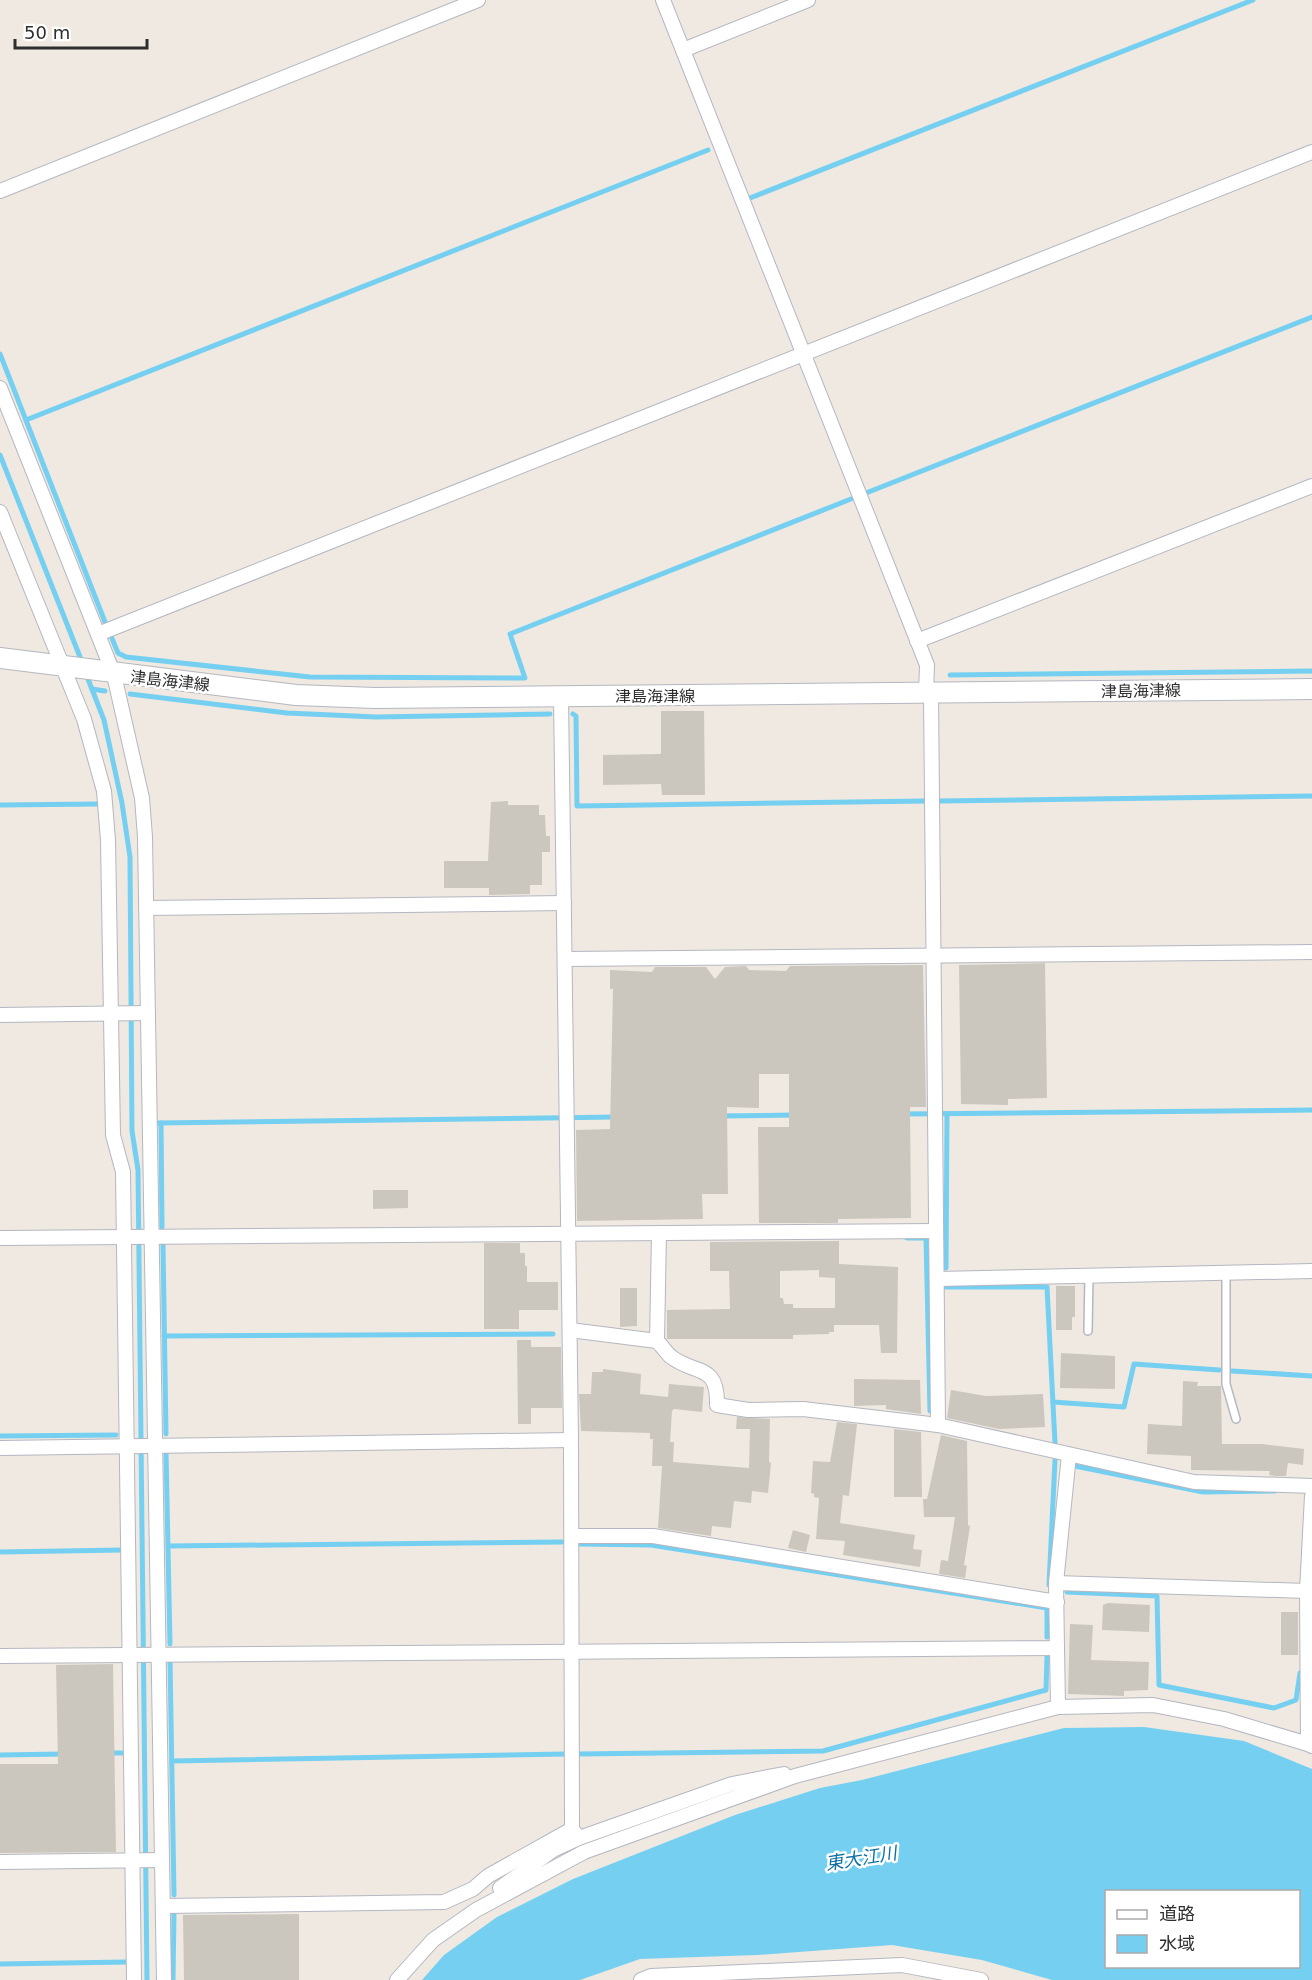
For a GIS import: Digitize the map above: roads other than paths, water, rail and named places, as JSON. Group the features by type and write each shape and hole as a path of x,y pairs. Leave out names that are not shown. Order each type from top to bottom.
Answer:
{"main road":[{"name":"津島海津線","path":"0,658 114,675 308,695 375,698 1312,689"}],"street":[{"path":"0,190 478,0"},
{"path":"663,0 927,665 934,956 938,1425"},
{"path":"683,50 808,0"},
{"path":"98,633 1312,152"},
{"path":"0,388 114,675 142,798 146,908 144,1013 150,1237 158,1860 163,1906 164,1980"},
{"path":"917,641 1312,486"},
{"path":"0,513 68,668 104,791 108,840 114,1014 113,1136 123,1172 126,1237 135,1860 134,1980"},
{"path":"561,696 575,1833"},
{"path":"146,908 564,903"},
{"path":"565,959 1312,952"},
{"path":"0,1015 144,1013"},
{"path":"0,1238 936,1231"},
{"path":"657,1341 659,1233"},
{"path":"937,1280 1312,1271"},
{"path":"570,1330 657,1341 671,1357 700,1368 713,1378 717,1392 717,1405 748,1410 803,1409 938,1425 1194,1482 1312,1486"},
{"path":"0,1448 571,1440"},
{"path":"1058,1707 1056,1583 1069,1455"},
{"path":"397,1980 433,1941 489,1903 584,1852 795,1776 1058,1707 1153,1705 1224,1719 1310,1745 1312,1496"},
{"path":"572,1536 653,1536 1057,1602"},
{"path":"1056,1583 1310,1591"},
{"path":"0,1656 1057,1648"},
{"path":"163,1906 444,1902 473,1889 488,1876 575,1833 732,1784 779,1773 795,1776"},
{"path":"489,1903 499,1888 575,1833"},
{"path":"0,1862 158,1860"},
{"path":"641,1980 651,1976 902,1965 981,1980"}],"lane":[{"path":"1226,1273 1226,1384 1236,1419"},
{"path":"1088,1331 1089,1276"}],"water":[{"name":"東大江川","path":"1144,1727 1244,1741 1312,1769 1312,1980 1052,1980 982,1960 892,1945 757,1955 640,1959 580,1980 422,1980 444,1955 497,1917 573,1879 735,1815 820,1788 862,1780 1064,1728"}],"waterway":[{"path":"750,198 1253,0"},
{"path":"26,420 708,150"},
{"path":"866,493 1312,317"},
{"path":"0,354 105,622"},
{"path":"0,455 82,662"},
{"path":"111,636 118,653 126,657 310,677 525,678 510,634 851,499"},
{"path":"950,675 1312,671"},
{"path":"86,674 104,720 122,803 130,857 132,1131 138,1170 147,1980"},
{"path":"92,689 105,691"},
{"path":"130,694 287,713 376,717 550,714"},
{"path":"573,714 576,716 577,806 925,801"},
{"path":"940,801 1312,796"},
{"path":"0,805 99,804"},
{"path":"904,1114 1312,1110"},
{"path":"946,1268 947,1114"},
{"path":"721,1116 796,1115"},
{"path":"158,1123 616,1117"},
{"path":"161,1123 162,1227"},
{"path":"907,1238 926,1238 930,1411"},
{"path":"163,1245 166,1434"},
{"path":"945,1287 1047,1287 1055,1443"},
{"path":"164,1336 553,1334"},
{"path":"1053,1402 1124,1407 1134,1364 1219,1370"},
{"path":"1232,1371 1312,1376"},
{"path":"0,1436 116,1435"},
{"path":"166,1452 170,1644"},
{"path":"1049,1585 1055,1460"},
{"path":"1075,1466 1203,1492 1275,1491"},
{"path":"168,1546 562,1542"},
{"path":"580,1544 651,1545 1047,1608"},
{"path":"0,1552 123,1550"},
{"path":"1067,1592 1157,1596 1159,1685 1274,1708 1296,1700 1300,1673"},
{"path":"1047,1606 1047,1637"},
{"path":"579,1754 823,1751 1046,1690 1047,1655"},
{"path":"170,1660 174,1895"},
{"path":"110,1753 126,1753"},
{"path":"0,1755 64,1754"},
{"path":"172,1761 566,1754"},
{"path":"173,1980 174,1912"},
{"path":"0,1964 128,1962"}]}
